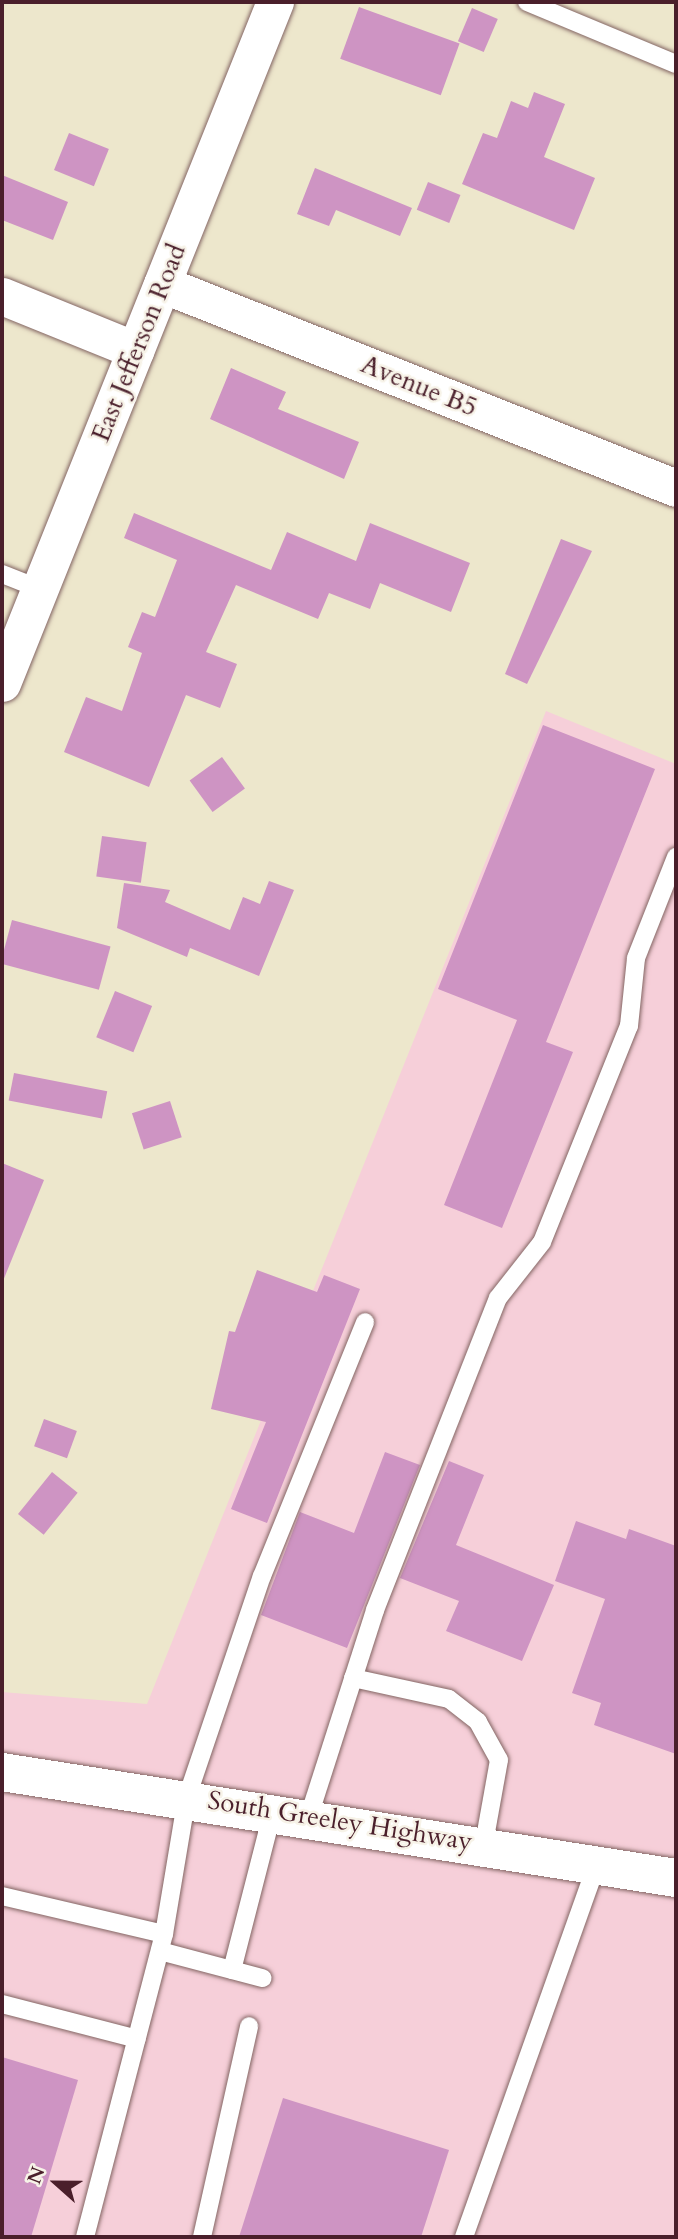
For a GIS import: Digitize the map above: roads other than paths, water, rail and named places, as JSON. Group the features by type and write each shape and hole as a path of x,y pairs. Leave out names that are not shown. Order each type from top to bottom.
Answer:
{"highway":[{"name":"South Greeley Highway","path":"2,1772 187,1797 484,1843 598,1861 676,1878"}],"street":[{"name":"East Jefferson Road","path":"2,683 275,2"},
{"name":"Avenue B5","path":"162,284 676,488"},
{"path":"2,296 135,350"}],"lane":[{"path":"527,2 676,64"},
{"path":"2,574 40,589"},
{"path":"232,1970 291,1813 353,1678 498,1298 542,1242 629,1026 636,958 676,857"},
{"path":"85,2237 162,1942 187,1797 262,1576 365,1322"},
{"path":"353,1678 439,1695 478,1722 499,1760 484,1843"},
{"path":"464,2237 598,1861"},
{"path":"2,1896 162,1942 232,1970 262,1978"},
{"path":"2,2004 137,2039"},
{"path":"202,2237 249,2026"}]}
